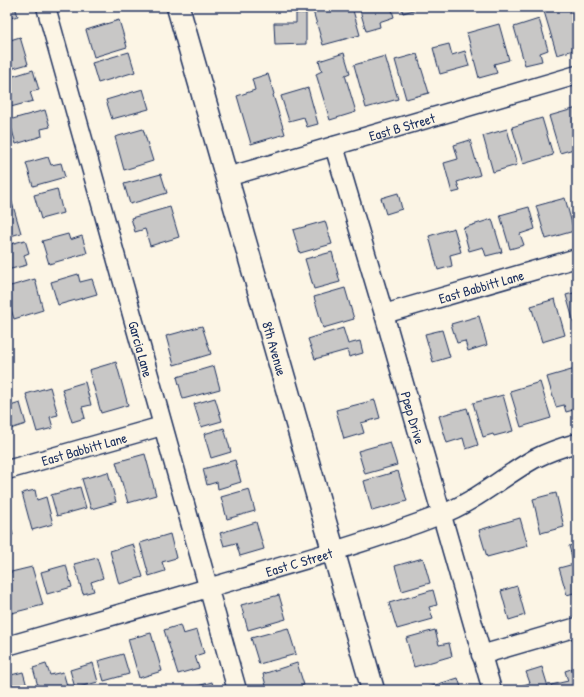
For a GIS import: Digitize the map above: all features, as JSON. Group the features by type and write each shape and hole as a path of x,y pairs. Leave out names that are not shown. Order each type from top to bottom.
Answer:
{"main road":[{"name":"8th Avenue","path":"178,7 373,690"}],"street":[{"name":"Garcia Lane","path":"46,7 237,690"},
{"name":"East B Street","path":"227,177 577,75"},
{"name":"Ppep Drive","path":"334,146 492,690"},
{"name":"East Babbitt Lane","path":"384,314 577,258"},
{"name":"East Babbitt Lane","path":"7,470 162,426"},
{"name":"East C Street","path":"7,646 389,534 441,515 469,502 534,459 561,447 577,442"},
{"path":"481,655 577,627"}],"building":[{"path":"7,7 15,7 18,16 7,19"},
{"path":"328,7 352,7 360,35 323,45 313,11"},
{"path":"359,7 391,7 394,17 379,22 380,27 366,31"},
{"path":"401,7 424,7 403,13"},
{"path":"570,7 577,31 577,49 557,55 543,8"},
{"path":"296,13 306,13 306,44 275,45 274,23 296,23"},
{"path":"539,19 548,50 540,53 542,61 525,65 514,27"},
{"path":"119,20 127,47 94,57 86,30"},
{"path":"499,24 509,60 494,64 497,73 479,78 467,33"},
{"path":"20,37 28,64 7,70 7,41"},
{"path":"449,44 452,55 465,51 469,66 440,74 433,48"},
{"path":"129,52 135,72 98,83 92,63"},
{"path":"344,53 350,73 345,75 356,112 330,120 316,74 322,71 319,61"},
{"path":"417,54 429,93 406,99 395,60"},
{"path":"385,56 398,99 366,108 354,65"},
{"path":"33,70 39,90 30,92 33,101 7,108 7,78"},
{"path":"268,74 285,134 251,144 237,96 255,90 252,79"},
{"path":"308,88 318,124 307,127 304,117 289,121 281,96"},
{"path":"143,89 149,109 112,119 106,100"},
{"path":"577,108 577,148 560,153 549,116"},
{"path":"45,110 50,127 41,129 42,136 16,144 9,120"},
{"path":"542,118 553,155 523,164 512,127"},
{"path":"143,129 153,161 124,170 115,137"},
{"path":"507,129 517,165 493,172 483,136"},
{"path":"470,140 480,175 457,182 460,191 452,193 444,163 458,159 454,145"},
{"path":"48,157 51,165 61,163 65,177 33,186 26,163"},
{"path":"161,174 167,193 130,204 124,184"},
{"path":"57,189 63,213 41,219 34,195"},
{"path":"398,193 402,209 386,214 381,198"},
{"path":"565,198 574,231 546,239 536,206"},
{"path":"11,199 21,233 7,237 7,200"},
{"path":"170,207 179,237 150,246 145,229 135,232 131,218"},
{"path":"529,207 535,229 520,234 524,245 510,249 500,215"},
{"path":"492,219 502,252 486,256 483,247 469,251 463,228"},
{"path":"325,221 332,244 300,253 293,230"},
{"path":"454,228 461,252 450,255 452,266 438,270 429,236"},
{"path":"68,234 70,240 82,236 87,253 49,264 42,241"},
{"path":"25,240 29,253 24,255 27,265 7,270 7,245"},
{"path":"332,252 340,282 314,289 305,259"},
{"path":"78,274 80,282 92,279 97,294 58,305 51,282"},
{"path":"35,279 43,310 14,319 7,296 7,287"},
{"path":"345,288 354,319 323,328 314,297"},
{"path":"577,292 577,330 576,330 566,295"},
{"path":"555,299 565,335 542,342 531,306"},
{"path":"479,316 487,345 468,351 465,341 457,343 451,324"},
{"path":"202,326 211,354 174,365 166,336"},
{"path":"343,328 348,344 360,341 363,353 349,357 347,350 315,359 308,339"},
{"path":"442,330 450,357 433,362 425,334"},
{"path":"116,362 128,405 101,413 89,370"},
{"path":"214,366 220,389 183,399 177,377"},
{"path":"575,369 577,378 577,409 566,412 564,405 556,407 547,377"},
{"path":"85,382 91,405 82,407 85,418 72,422 62,389"},
{"path":"540,382 551,418 521,427 510,391"},
{"path":"50,387 58,415 50,417 53,428 37,432 26,394"},
{"path":"503,395 513,431 483,437 473,403"},
{"path":"215,398 222,421 201,427 194,404"},
{"path":"375,400 380,418 361,423 364,433 344,439 336,410"},
{"path":"20,403 26,424 7,430 7,407"},
{"path":"467,408 478,445 466,449 463,438 447,443 439,416"},
{"path":"224,428 231,452 211,458 204,434"},
{"path":"390,442 397,465 365,474 358,451"},
{"path":"145,454 156,495 128,503 116,462"},
{"path":"235,460 241,482 218,489 217,482 207,485 203,469"},
{"path":"398,471 407,501 372,511 364,481"},
{"path":"108,472 116,502 91,509 82,479"},
{"path":"577,486 577,501 573,487"},
{"path":"80,487 86,508 57,516 51,495"},
{"path":"249,489 255,511 227,519 221,497"},
{"path":"35,490 37,500 46,497 53,524 32,530 22,493"},
{"path":"556,493 564,527 541,533 533,499"},
{"path":"7,514 13,535 7,537"},
{"path":"520,518 528,546 487,557 479,530"},
{"path":"256,522 264,549 240,556 236,543 224,546 220,533"},
{"path":"170,534 176,558 162,562 165,571 149,576 140,543"},
{"path":"133,544 143,577 119,584 110,551"},
{"path":"577,544 577,592 567,595 559,568 574,564 569,546"},
{"path":"97,558 103,578 91,582 94,591 83,594 74,564"},
{"path":"423,558 430,583 402,591 395,566"},
{"path":"66,565 72,587 47,594 41,572"},
{"path":"32,567 43,605 12,613 7,595 7,573"},
{"path":"517,586 525,615 509,620 501,591"},
{"path":"433,590 437,605 429,607 433,619 397,629 389,603"},
{"path":"279,595 286,619 248,630 241,605"},
{"path":"180,625 183,634 197,630 204,653 195,656 199,668 178,674 164,630"},
{"path":"288,628 296,654 259,664 251,638"},
{"path":"435,630 439,645 449,643 452,656 414,667 406,638"},
{"path":"151,633 162,671 139,678 128,639"},
{"path":"123,654 129,674 104,681 98,661"},
{"path":"93,663 98,682 75,688 70,670"},
{"path":"297,663 304,685 289,690 267,690 263,674"},
{"path":"46,664 50,675 63,672 68,689 39,690 33,668"},
{"path":"542,667 549,690 513,690 513,688 530,683 526,672"},
{"path":"577,667 577,690 553,690 551,685 568,681 565,671"},
{"path":"23,672 28,690 7,690 7,676"},
{"path":"458,678 462,690 429,690 429,687"},
{"path":"212,682 214,690 183,690"}]}
